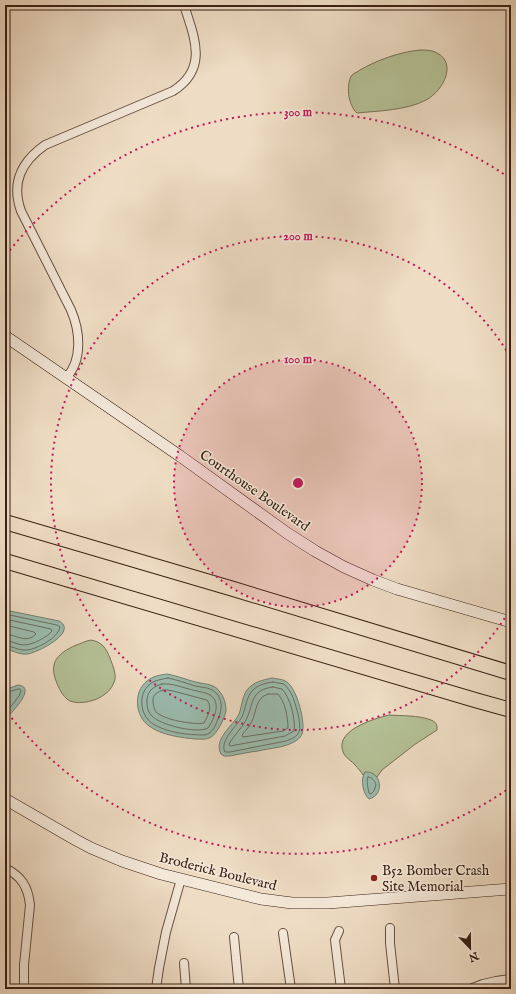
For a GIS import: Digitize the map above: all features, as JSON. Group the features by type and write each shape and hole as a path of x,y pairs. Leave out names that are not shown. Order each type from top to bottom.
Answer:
{"highway":[{"path":"5,522 511,672"},
{"path":"5,561 511,710"},
{"path":"475,700 511,715"}],"street":[{"path":"66,378 71,373 78,355 79,340 77,326 71,310 21,211 17,194 20,176 28,160 45,145 172,91 186,80 194,66 196,58 196,42 184,5"},
{"name":"Courthouse Boulevard","path":"5,336 315,551 344,567 397,589 511,622"},
{"name":"Broderick Boulevard","path":"5,799 53,828 91,848 122,861 181,879 246,896 276,902 328,903 511,889"},
{"path":"5,868 22,881 29,897 30,904 24,965 24,989"},
{"path":"156,989 166,932 181,879"},
{"path":"390,928 390,943 395,989"},
{"path":"339,931 336,940 341,989"},
{"path":"283,933 290,989"},
{"path":"234,937 240,989"},
{"path":"184,963 186,989"},
{"path":"470,989 483,984 511,979"}],"shaded area":[{"path":"420,50 432,51 440,55 445,61 447,67 443,82 433,95 419,103 402,108 383,111 356,112 349,99 348,89 352,75 381,60"},
{"path":"91,640 101,644 107,651 115,676 112,687 98,699 79,703 70,701 62,693 56,682 54,675 54,664 66,650"},
{"path":"389,715 426,718 435,722 437,730 414,745 382,770 377,777 365,772 363,775 344,754 342,746 344,739 356,727"}],"water":[{"path":"5,610 59,621 64,626 64,631 47,646 32,653 21,654 5,649"},
{"path":"167,674 211,685 221,693 226,706 226,711 218,729 211,737 206,739 196,739 172,736 159,732 144,722 138,704 139,691 149,679"},
{"path":"272,678 287,682 294,692 302,715 303,729 301,736 293,743 283,746 224,756 221,754 219,748 220,743 225,733 239,714 245,693 249,687 255,683"},
{"path":"18,685 23,687 25,690 24,695 17,707 5,720 5,690"},
{"path":"365,772 375,775 379,784 378,793 369,799 365,794 363,786 363,775"}],"place":[{"name":"B52 Bomber Crash Site Memorial","path":"374,878"}]}
